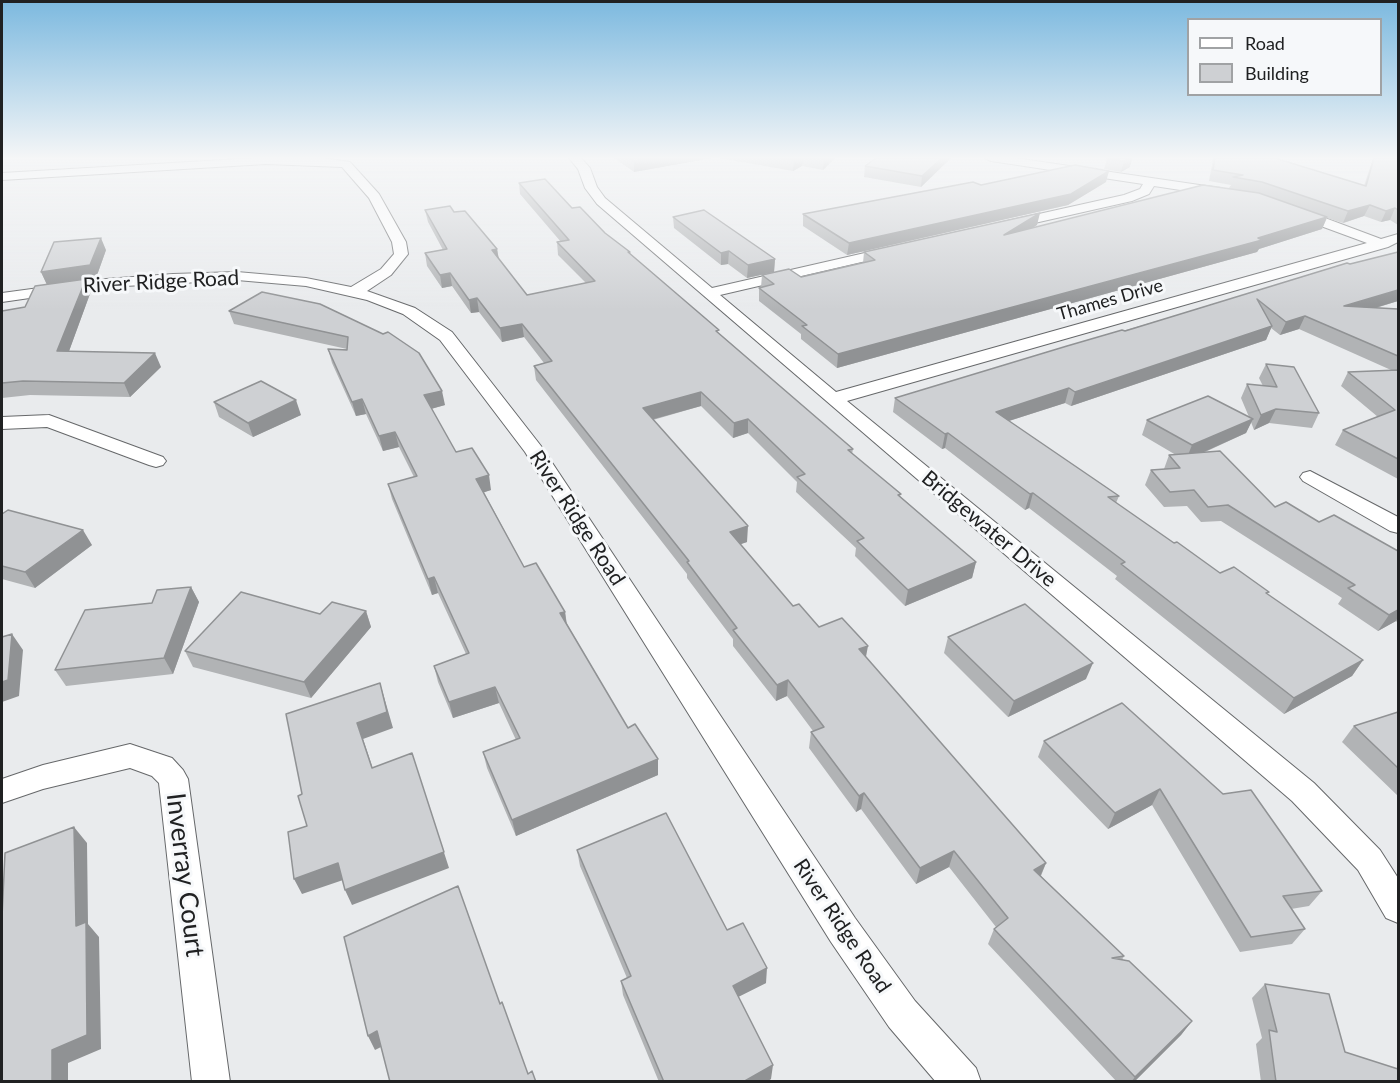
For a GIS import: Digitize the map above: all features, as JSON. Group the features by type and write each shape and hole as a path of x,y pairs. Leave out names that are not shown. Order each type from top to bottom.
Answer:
{"street":[{"path":"354,292 386,272 401,254 399,242 381,209"},
{"name":"Bridgewater Drive","path":"610,209 833,399 1303,792 1369,860 1398,908"},
{"path":"1000,227 1081,209"},
{"path":"1286,209 1398,249"},
{"name":"Thames Drive","path":"833,399 1398,238"},
{"path":"708,293 906,248"},
{"name":"River Ridge Road","path":"2,298 106,283 237,276 306,282 354,292 409,311 446,336 534,450 843,930 902,1014 962,1082"},
{"path":"2,423 48,421 156,461"},
{"path":"1310,477 1398,526"},
{"name":"Inverray Court","path":"2,791 43,777 130,756 162,767 173,779 211,1082"}],"building":[{"path":"452,209 454,212 465,211 497,249 492,250 527,295 595,281 557,242 569,240 541,209 581,209 605,233 719,330 716,331 853,449 848,450 976,562 908,590 857,541 864,538 797,477 805,474 748,419 734,423 701,392 643,408 748,526 730,532 793,606 799,604 819,627 842,618 868,646 859,649 1046,863 1034,870 1124,956 1112,958 1129,961 1192,1021 1135,1077 994,929 1008,918 954,851 920,868 864,793 859,796 811,732 824,727 788,680 777,685 733,630 737,628 687,562 689,561 534,366 552,361 522,324 500,328 477,298 469,300 450,273 440,275 425,253 447,249 425,210"},
{"path":"832,209 1005,209 849,243 803,214"},
{"path":"1109,209 1303,209 1327,217 1258,238 1262,240 838,354 802,326 807,325 759,288 774,284 762,275 789,269 801,277 875,260 864,252 1040,213 1004,235"},
{"path":"704,210 775,259 748,265 729,251 721,253 673,217"},
{"path":"101,238 90,265 41,272 54,242"},
{"path":"1398,252 1398,290 1344,306 1398,309 1398,356 1305,316 1286,322 1257,299 1272,326 1075,392 1069,388 996,412 1119,496 1108,497 1174,543 1177,542 1220,573 1234,567 1269,592 1266,593 1363,660 1294,698 1121,564 1125,562 1033,493 1030,494 948,433 945,434 895,398 1347,263"},
{"path":"86,279 57,351 155,353 124,383 23,381 2,383 2,311 25,307 35,286"},
{"path":"262,292 320,304 383,334 388,332 419,353 442,391 424,395 456,452 472,448 489,475 476,479 524,567 536,563 565,612 560,613 628,728 635,724 658,759 512,820 483,752 520,738 495,687 449,702 434,666 469,653 434,577 428,579 388,484 417,476 395,432 379,436 362,399 352,402 328,349 347,350 348,337 229,311"},
{"path":"1266,364 1294,367 1319,413 1276,409 1261,415 1247,384 1277,387"},
{"path":"1398,370 1398,459 1343,430 1395,410 1348,372"},
{"path":"261,381 296,400 248,423 214,402"},
{"path":"1208,396 1253,419 1192,445 1147,420"},
{"path":"1220,451 1275,507 1286,502 1319,522 1334,515 1398,551 1398,610 1389,615 1348,588 1355,585 1228,505 1208,507 1194,490 1170,492 1151,470 1180,468 1169,455"},
{"path":"8,510 83,530 25,572 2,566 2,514"},
{"path":"191,587 164,658 55,670 85,610 152,603 157,590"},
{"path":"241,592 320,614 332,602 366,611 304,682 185,651"},
{"path":"1025,604 1093,663 1014,701 948,637"},
{"path":"12,634 8,680 2,682 2,637"},
{"path":"380,683 387,712 357,723 372,768 412,753 444,852 345,890 338,863 294,879 288,832 307,826 298,796 302,794 286,714"},
{"path":"1122,703 1223,794 1251,790 1322,891 1283,896 1305,929 1251,937 1160,789 1115,813 1044,741"},
{"path":"1398,712 1398,768 1354,726"},
{"path":"666,813 727,930 743,923 767,968 733,986 773,1065 743,1082 664,1082 621,981 631,976 577,850"},
{"path":"74,827 76,926 86,922 87,1035 52,1050 52,1082 2,1082 2,917 5,853"},
{"path":"458,886 500,1004 502,1002 528,1074 532,1071 536,1082 390,1082 377,1031 368,1036 344,937"},
{"path":"1265,984 1329,994 1345,1052 1398,1069 1398,1082 1276,1082 1269,1030 1277,1032"}]}
